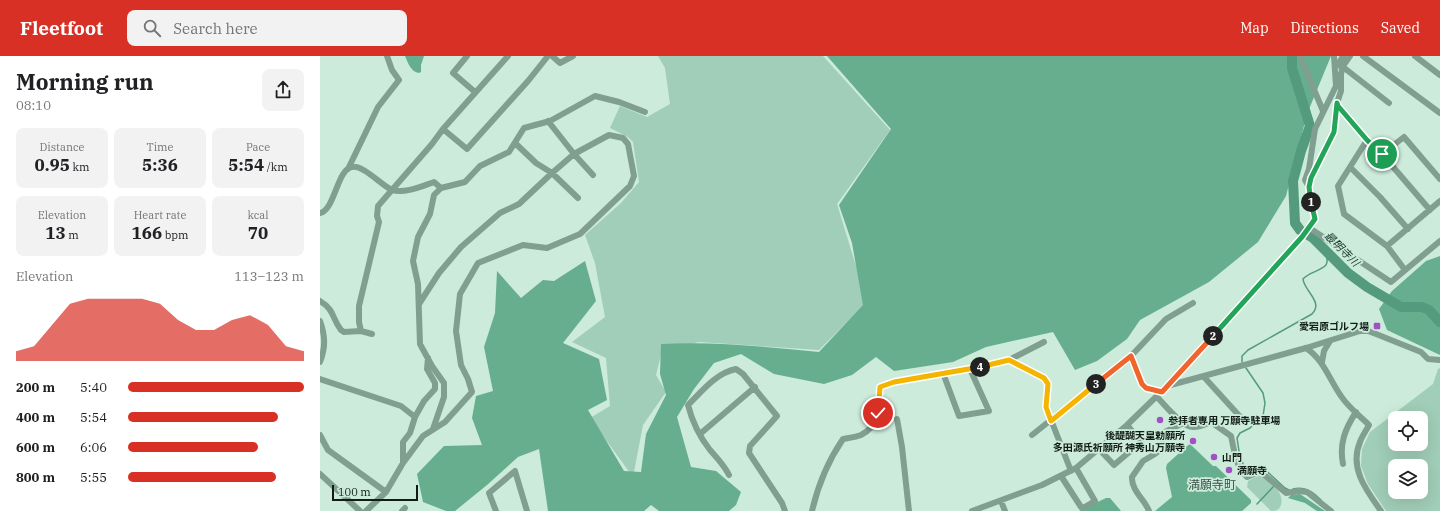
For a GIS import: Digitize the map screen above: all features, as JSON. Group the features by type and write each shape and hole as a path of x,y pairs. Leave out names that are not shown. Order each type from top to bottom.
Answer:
{"street":[{"path":"320,213 327,210 336,187 348,169 378,108 399,80 392,70 387,56"},
{"path":"467,56 453,73 475,92"},
{"path":"361,331 359,322 359,306 379,222 377,216 378,206 475,92 508,56"},
{"path":"443,129 467,150 533,76 548,56"},
{"path":"552,56 560,63 572,56"},
{"path":"1300,56 1323,111"},
{"path":"972,511 1001,501 1061,476 1073,469 1099,449 1127,425 1167,386 1302,237 1315,219 1309,187 1305,180 1309,169 1315,129 1336,86 1334,56"},
{"path":"1343,56 1339,63 1343,68 1389,103"},
{"path":"1309,187 1311,178 1334,132 1337,103 1341,91 1341,74 1350,56"},
{"path":"1363,56 1440,113"},
{"path":"1415,56 1440,75"},
{"path":"433,429 444,397 444,383 420,344 418,284 413,261 418,237 430,214 434,195 441,188 466,182 480,166 509,152 524,128 548,121 595,96 619,102 645,112"},
{"path":"1337,103 1367,140 1382,154 1430,210"},
{"path":"548,121 593,175"},
{"path":"366,511 386,492 403,463 423,436 445,422 472,392 468,379 461,365 456,331 460,294 478,263 523,245 547,248 580,234 630,186 634,176 628,144 623,138 608,135 574,154 519,204 500,213 461,246 439,273 419,304"},
{"path":"1382,154 1404,136 1440,179"},
{"path":"1367,140 1338,186 1344,214 1387,246 1405,270"},
{"path":"515,143 536,163 552,173 578,198"},
{"path":"348,169 355,167 365,171 391,190 403,191 434,182 441,188"},
{"path":"1350,167 1380,197 1408,229"},
{"path":"1387,246 1440,201"},
{"path":"1308,227 1391,282 1440,240"},
{"path":"320,301 326,304 341,330 344,332 361,331 372,334"},
{"path":"1032,435 1131,356 1166,319 1193,303"},
{"path":"320,320 325,339 325,347 320,362"},
{"path":"1167,386 1306,348 1360,331 1368,331 1421,352 1428,358 1440,360"},
{"path":"1322,362 1324,352 1330,341"},
{"path":"812,511 815,496 831,456 843,439 862,435 872,426 878,413 880,387 894,382 992,365 1009,360 1044,342"},
{"path":"1306,348 1315,354 1322,362 1329,379 1342,398 1369,425 1360,442 1356,454 1358,475 1364,487 1381,511"},
{"path":"1131,356 1142,384 1146,388 1159,394 1183,423 1195,428 1210,422 1214,423 1231,436 1236,460 1241,470 1247,477 1259,472 1262,473 1286,493 1299,491 1306,492 1331,511"},
{"path":"403,463 403,442 410,433 415,417 424,401 435,389 435,383 427,369 428,358"},
{"path":"1009,360 1044,378 1048,384 1046,407 1051,421 1073,469 1095,501 1082,508 1061,476"},
{"path":"729,475 723,464 709,449 692,422 688,405 715,378 728,370 736,368 743,374 778,416 750,446 749,453 782,503 785,511"},
{"path":"943,373 960,416 989,411 970,369"},
{"path":"1204,377 1244,421"},
{"path":"320,379 401,406 415,417"},
{"path":"700,434 754,388"},
{"path":"1343,464 1341,448 1349,424 1356,412"},
{"path":"897,419 902,447 909,511"},
{"path":"1149,511 1148,506 1133,486 1132,477 1143,461 1160,450 1163,433 1183,423"},
{"path":"1099,449 1114,465 1141,442 1127,425"},
{"path":"320,435 328,450 386,492"},
{"path":"496,511 489,493 515,471 527,511"},
{"path":"320,474 360,511"},
{"path":"1001,501 1005,511"}],"green space":[{"path":"405,56 424,56 421,65 421,72 416,72 412,69"},
{"path":"658,56 823,56 890,130 837,204 867,302 819,350 699,342 662,351 656,375 666,392 643,425 633,477 590,418 610,406 606,358 572,342 605,317 595,263 585,235 621,203 639,182 633,142 628,137 610,128 620,106 647,117 670,104 665,68"},
{"path":"827,56 1331,56 1307,114 1286,196 1258,242 1209,282 1140,320 1127,339 1097,361 1075,370 1053,332 986,347 953,362 894,371 876,357 852,375 824,384 774,374 741,354 714,363 694,389 677,417 691,467 716,471 741,492 736,505 729,511 659,511 651,505 644,511 548,511 539,449 518,457 455,511 446,511 423,502 417,474 444,446 482,445 472,418 476,396 493,391 484,347 495,313 497,271 521,298 543,280 554,281 585,261 596,301 563,343 599,359 607,400 588,410 624,471 641,472 646,434 666,395 660,374 661,344 721,344 819,352 863,305 852,243 839,205 891,129"},
{"path":"1440,256 1440,355 1387,330 1379,309 1392,291 1426,261"},
{"path":"1440,368 1440,511 1386,511 1368,484 1361,466 1362,449 1370,432 1388,418 1388,451 1428,451 1428,411 1398,411 1433,384 1438,369"},
{"path":"1190,444 1213,466 1216,466 1251,500 1251,503 1242,511 1155,511 1172,497 1166,468 1167,464"},
{"path":"1260,475 1275,487 1281,495 1281,505 1277,510 1271,511 1247,487 1248,481"},
{"path":"1300,494 1325,511 1317,511 1305,503 1288,498 1291,495"},
{"path":"1106,498 1110,498 1121,511 1079,511"}],"waterway":[{"name":"最明寺川","path":"1292,56 1292,68 1310,126 1301,151 1293,181 1295,223 1300,230 1313,238 1348,273 1367,287 1401,307 1422,307 1429,310 1440,322"},
{"path":"1242,362 1242,356 1248,350 1312,314 1315,310 1315,301 1303,279 1326,265 1327,250"},
{"path":"1246,368 1263,393 1265,403 1263,416 1250,428 1240,433 1237,438 1244,467 1247,469 1261,466 1289,490"},
{"path":"1257,504 1273,487"},
{"path":"1293,489 1301,488 1308,490 1321,500"}],"place":[{"name":"愛宕原ゴルフ場","path":"1377,326"},
{"name":"参拝者専用 万願寺駐車場","path":"1160,420"},
{"name":"後醍醐天皇勅願所 多田源氏祈願所 神秀山万願寺","path":"1193,441"},
{"name":"山門","path":"1214,457"},
{"name":"満願寺","path":"1229,470"}],"district":[{"name":"満願寺町","path":"1212,485"}],"route":[{"path":"878,413 880,387 894,382 992,365 1009,360 1044,378 1048,384 1046,407 1051,421 1131,356 1142,384 1146,388 1162,392 1302,237 1315,219 1309,187 1311,178 1334,132 1337,119 1337,103 1367,140 1382,154"}]}
